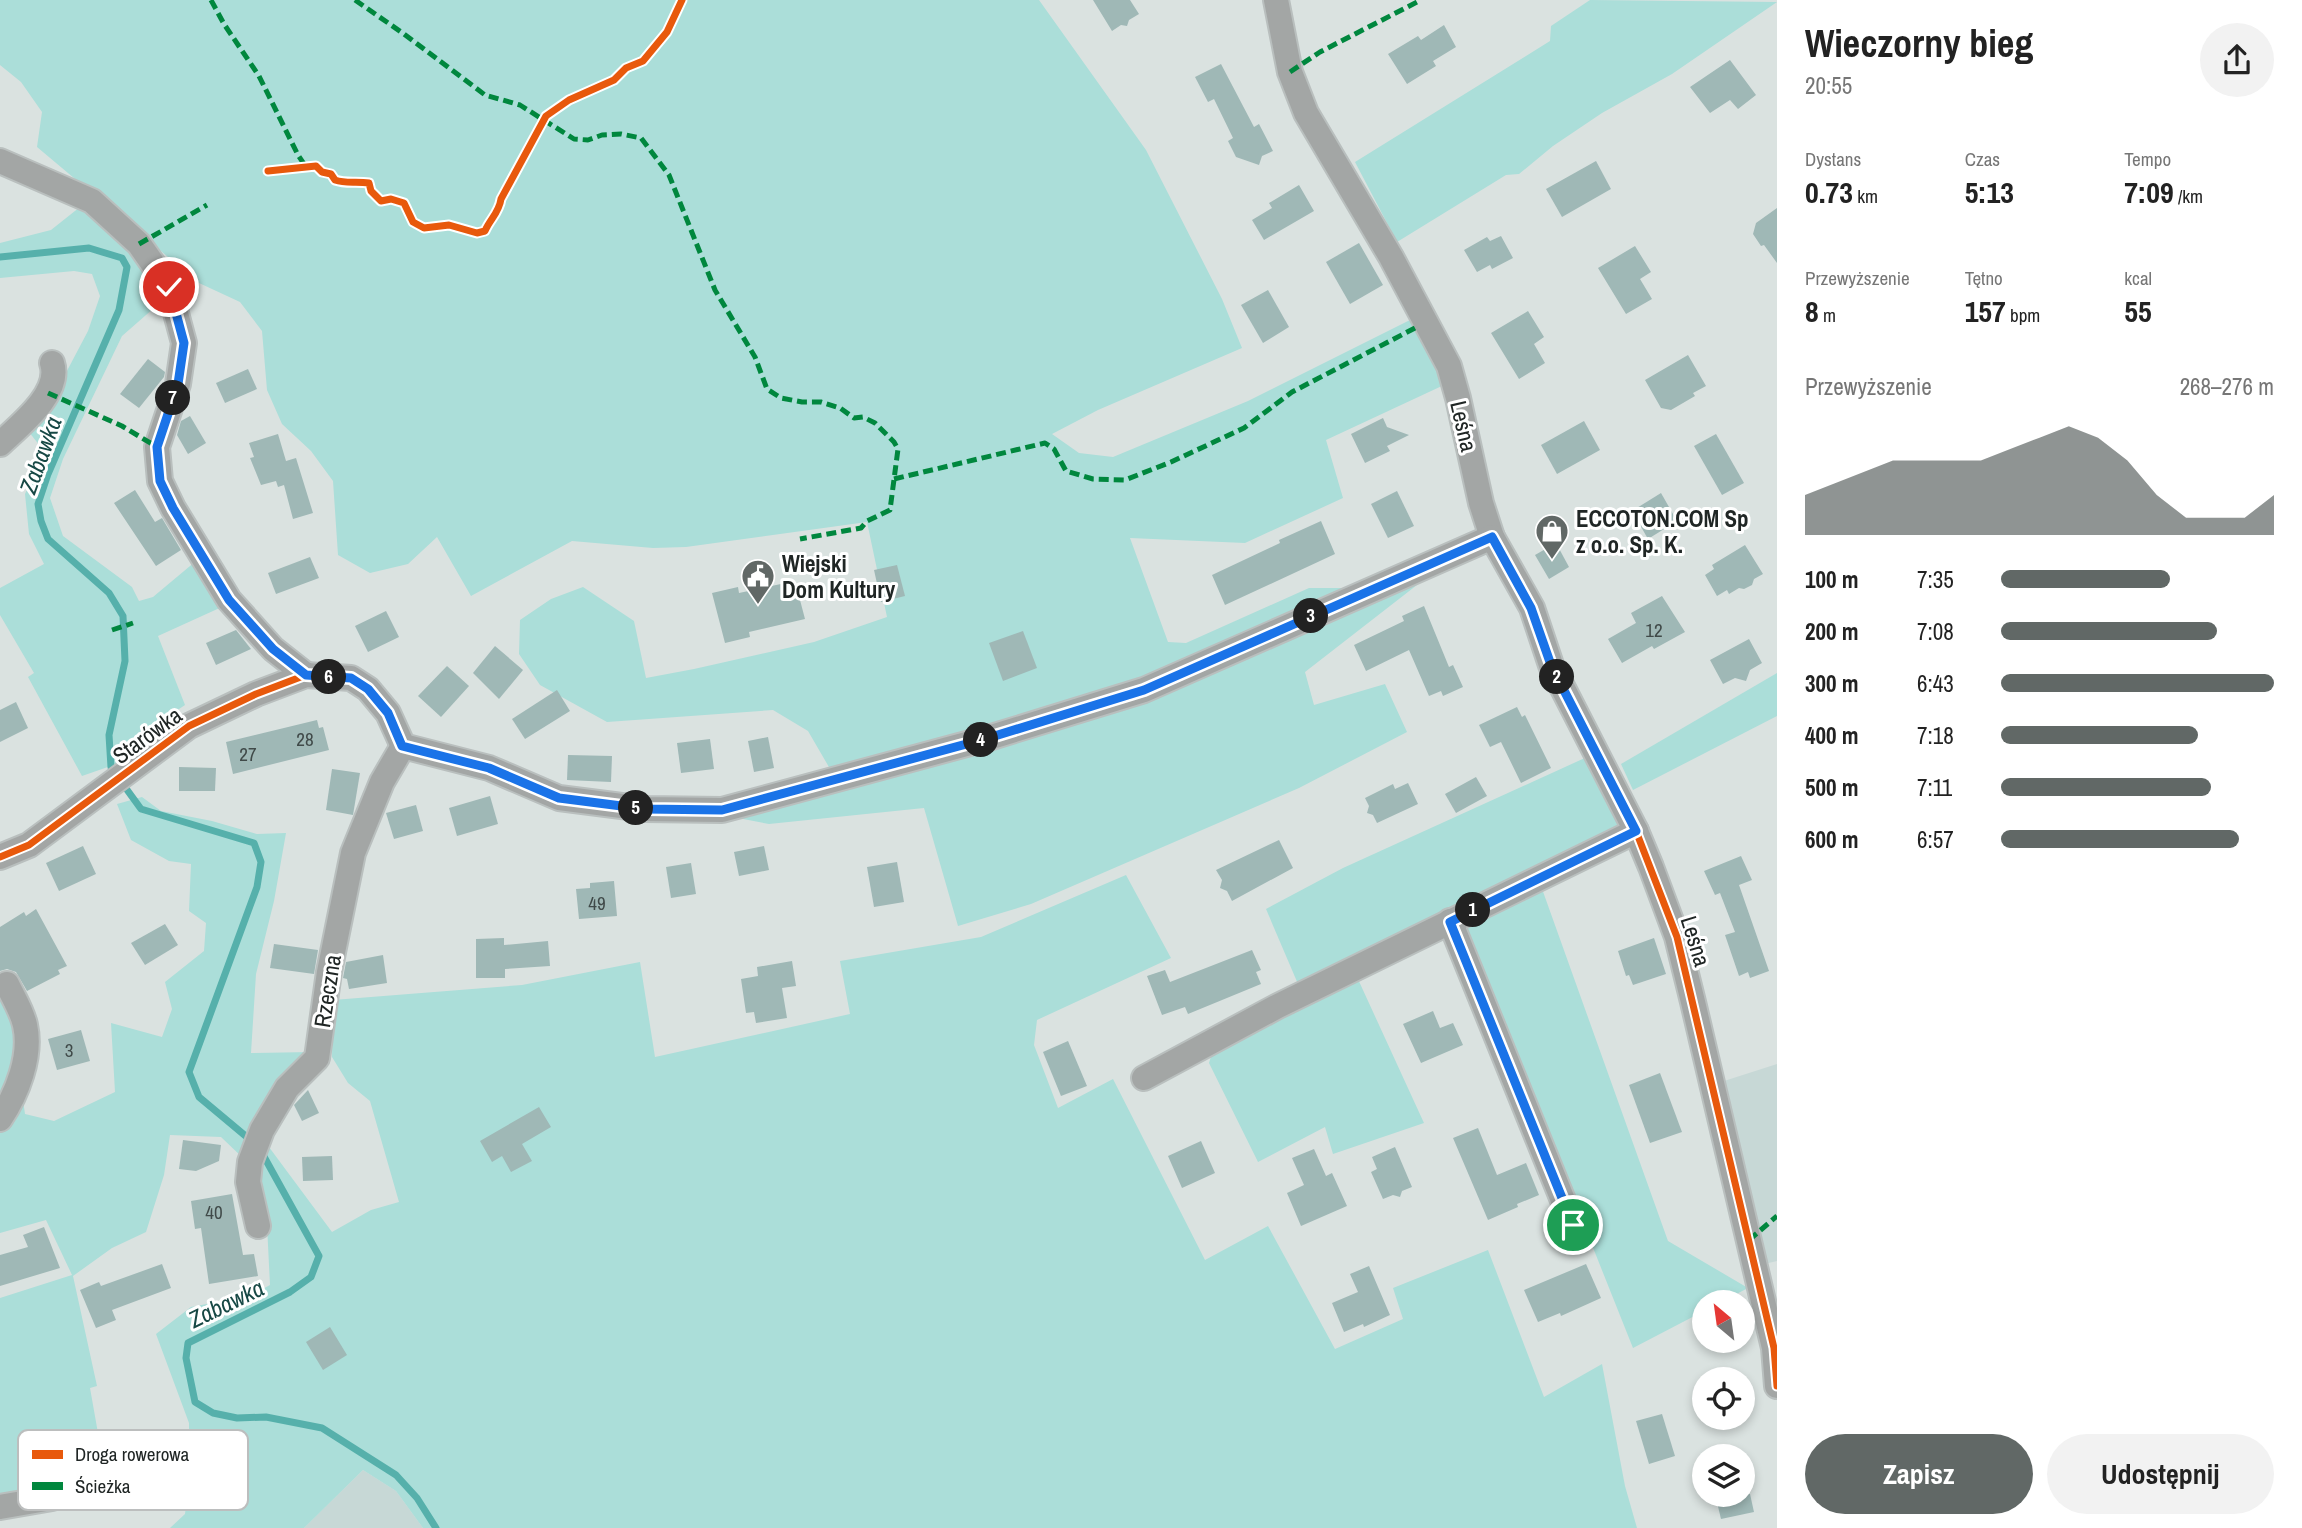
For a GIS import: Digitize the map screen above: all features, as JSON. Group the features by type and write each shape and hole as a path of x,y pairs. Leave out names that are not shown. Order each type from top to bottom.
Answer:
{"street":[{"name":"Leśna","path":"1276,0 1290,72 1306,113 1391,257 1449,366 1481,503 1492,537 1531,608 1551,665 1636,831 1677,937 1774,1348 1777,1386"},
{"path":"0,161 92,201 139,244 169,287 184,343 178,384 157,447 160,481 173,508 229,600 273,649 306,675"},
{"path":"0,444 30,416 48,393 54,370 52,363"},
{"path":"402,746 489,768 559,798 645,809 722,810 985,739 1144,690 1492,537"},
{"name":"Starówka","path":"0,858 29,845 189,726 256,694 306,675 351,678 368,689 388,713 402,746"},
{"name":"Rzeczna","path":"258,1226 248,1182 250,1162 262,1130 287,1087 317,1058 329,972 353,853 382,782 402,746"},
{"path":"1144,1078 1278,1006 1636,831"},
{"path":"1450,922 1573,1225"},
{"path":"0,1119 11,1102 20,1076 26,1034 24,1022 7,984"},
{"path":"0,1507 18,1504"}],"shaded area":[{"path":"0,0 1039,0 1146,150 1222,299 1242,348 1098,410 1052,434 1079,453 1113,457 1248,401 1410,320 1433,359 1444,385 1326,440 1343,498 1245,543 1130,538 1168,642 1186,643 1309,588 1344,588 1410,565 1444,564 1305,672 1314,705 1385,684 1407,732 1299,788 1031,904 958,926 924,808 769,824 738,818 833,774 808,731 773,710 607,722 540,685 519,654 520,620 551,599 583,587 634,621 646,678 814,642 887,617 867,522 686,547 653,548 572,541 471,596 437,537 408,564 370,573 338,555 333,481 311,451 282,424 267,390 262,331 240,302 199,283 37,147 42,112 21,82 0,65"},
{"path":"1590,0 1777,2 1672,74 1602,113 1553,146 1519,174 1506,175 1397,242 1355,162 1550,41 1551,26"},
{"path":"80,207 114,229 145,264 162,301 122,336 63,459 50,498 63,536 132,587 139,601 153,597 196,561 224,606 158,636 185,705 125,745 125,761 82,776 28,677 34,673 0,615 0,588 44,564 29,534 25,494 44,451 25,427 59,386 88,331 100,296 92,274 74,271 0,278 0,243 51,230"},
{"path":"1777,673 1777,716 1633,790 1621,764"},
{"path":"1587,757 1620,826 1298,984 1266,909 1343,868"},
{"path":"142,797 161,811 212,821 257,834 286,833 274,901 256,974 251,1053 312,1052 244,1159 221,1137 170,1135 164,1175 146,1232 112,1248 73,1276 97,1386 90,1388 97,1430 18,1430 18,1496 0,1499 0,1298 72,1275 46,1220 0,1233 0,998 11,1016 25,1114 54,1121 115,1092 111,1023 162,1037 172,1009 165,982 204,951 206,923 189,911 191,864 169,861 131,840 117,804"},
{"path":"1126,875 1171,958 1037,1020 1034,1045 1058,1108 1113,1079 1205,1260 1268,1226 1335,1349 1403,1319 1393,1288 1488,1250 1544,1397 1602,1364 1625,1486 1637,1528 423,1528 396,1491 363,1470 304,1528 170,1528 185,1514 186,1510 248,1510 248,1430 189,1430 189,1423 156,1334 191,1307 249,1296 270,1285 267,1225 258,1184 263,1139 332,1232 371,1210 399,1202 370,1101 348,1083 332,1057 333,1000 522,985 640,962 655,1057 850,1014 840,961 981,937"},
{"path":"1541,886 1668,1241 1748,1288 1692,1290 1692,1317 1633,1348 1464,924"},
{"path":"1357,977 1424,1123 1333,1154 1325,1127 1258,1162 1209,1063 1213,1050"},
{"path":"1777,1064 1777,1261 1764,1264 1721,1082"},
{"path":"363,1470 396,1491 423,1528 304,1528"}],"building":[{"path":"1093,0 1130,0 1139,14 1129,20 1127,26 1121,25 1112,31"},
{"path":"1444,25 1456,47 1433,61 1436,66 1407,84 1388,54 1418,36 1421,40"},
{"path":"1730,60 1756,95 1738,109 1730,100 1710,113 1690,87"},
{"path":"1221,64 1254,127 1259,124 1273,151 1262,156 1259,165 1236,157 1228,141 1233,138 1214,99 1208,102 1195,77"},
{"path":"1596,161 1611,189 1562,217 1546,189"},
{"path":"1299,185 1314,211 1264,240 1252,220 1272,208 1269,203"},
{"path":"1777,208 1777,263 1753,234 1756,223"},
{"path":"1501,236 1513,258 1492,269 1490,265 1477,272 1464,250 1487,237 1490,241"},
{"path":"1359,243 1383,285 1350,304 1326,262"},
{"path":"1635,246 1651,272 1640,279 1652,299 1626,314 1598,268"},
{"path":"1268,290 1289,327 1263,343 1241,305"},
{"path":"1528,311 1544,337 1534,344 1545,363 1519,379 1491,333"},
{"path":"1688,355 1706,386 1671,410 1661,408 1645,380"},
{"path":"148,359 165,372 164,377 139,408 120,394"},
{"path":"248,369 257,389 225,403 216,383"},
{"path":"190,416 206,443 188,454 177,435 181,421"},
{"path":"1383,418 1387,427 1409,435 1387,446 1390,451 1365,463 1351,434"},
{"path":"1584,421 1600,450 1557,474 1541,445"},
{"path":"278,434 286,461 296,458 313,513 293,519 284,485 278,487 276,481 261,485 250,458 254,457 249,443"},
{"path":"1716,434 1744,483 1722,495 1694,446"},
{"path":"135,490 155,522 162,518 181,550 156,566 114,503"},
{"path":"1397,491 1414,526 1388,538 1371,504"},
{"path":"1661,493 1677,521 1648,539 1632,511"},
{"path":"1321,521 1335,554 1225,605 1212,575"},
{"name":"ECCOTON.COM Sp z o.o. Sp. K.","path":"1556,543 1569,567 1549,579 1535,555"},
{"path":"1745,545 1763,574 1744,589 1739,588 1729,594 1727,590 1717,596 1705,575 1714,569 1712,565"},
{"path":"310,557 319,578 276,594 268,573"},
{"path":"897,565 905,596 881,602 874,570"},
{"name":"Wiejski Dom Kultury","path":"795,581 805,619 749,632 750,637 725,643 712,593 738,587 739,593"},
{"path":"1662,596 1685,632 1622,663 1608,639 1636,623 1631,613"},
{"path":"1424,606 1449,667 1453,665 1463,687 1443,696 1441,691 1429,696 1409,650 1366,671 1354,645 1404,621 1402,616"},
{"path":"386,611 399,637 368,652 355,626"},
{"path":"236,630 251,649 216,665 206,643"},
{"path":"1023,631 1037,668 1003,681 989,643"},
{"path":"1749,639 1762,663 1750,670 1746,681 1735,678 1723,684 1710,660"},
{"path":"495,646 523,670 499,699 473,673"},
{"path":"447,666 469,686 441,717 418,696"},
{"path":"557,690 570,711 525,739 512,719"},
{"path":"16,702 28,728 0,742 0,710"},
{"path":"1517,707 1522,717 1525,715 1551,768 1521,783 1501,742 1490,747 1479,725"},
{"path":"317,720 319,728 323,727 329,750 233,774 226,742"},
{"path":"768,737 774,768 754,772 748,741"},
{"path":"710,739 714,769 681,773 677,743"},
{"path":"568,755 612,756 611,782 567,780"},
{"path":"179,767 216,768 215,791 179,791"},
{"path":"332,769 360,773 353,815 326,810"},
{"path":"1476,777 1487,796 1456,813 1445,794"},
{"path":"1408,783 1418,804 1377,823 1373,815 1367,813 1369,806 1365,798 1393,784 1395,789"},
{"path":"490,796 498,824 457,836 449,808"},
{"path":"416,805 423,831 394,839 386,813"},
{"path":"1279,840 1293,868 1232,901 1227,891 1220,888 1222,880 1216,870"},
{"path":"83,846 96,874 59,891 46,863"},
{"path":"764,846 769,870 739,876 734,852"},
{"path":"1741,856 1752,880 1739,885 1769,971 1750,978 1748,972 1739,976 1725,935 1735,932 1720,893 1715,895 1704,871"},
{"path":"897,862 904,902 874,907 867,867"},
{"path":"691,863 696,894 671,898 666,867"},
{"path":"614,881 617,916 579,919 576,889 590,888 590,883"},
{"path":"36,909 67,966 58,970 60,974 27,991 16,972 7,969 0,971 0,927 24,912 26,916"},
{"path":"165,924 178,945 145,965 131,943"},
{"path":"504,938 504,945 548,941 550,966 505,969 505,978 476,978 476,939"},
{"path":"1654,938 1666,974 1633,985 1629,975 1626,976 1618,951"},
{"path":"274,944 318,950 314,974 270,968"},
{"path":"1252,950 1261,970 1256,972 1261,984 1188,1014 1185,1007 1162,1015 1147,976 1165,970 1170,982"},
{"path":"383,955 387,983 349,989 347,979 343,978 346,962"},
{"path":"792,961 796,986 782,988 787,1018 756,1023 754,1012 746,1013 741,979 758,976 757,967"},
{"path":"1433,1011 1440,1028 1453,1023 1463,1045 1421,1063 1403,1024"},
{"path":"81,1030 90,1061 57,1070 48,1039"},
{"path":"1068,1041 1087,1086 1061,1096 1043,1052"},
{"path":"1660,1073 1682,1132 1650,1143 1629,1085"},
{"path":"308,1090 319,1113 302,1121 294,1105"},
{"path":"539,1107 551,1127 522,1144 532,1161 511,1172 502,1156 492,1162 480,1141"},
{"path":"1478,1128 1497,1175 1526,1163 1539,1195 1488,1220 1453,1138"},
{"path":"183,1140 221,1145 219,1161 196,1171 179,1169"},
{"path":"1201,1141 1215,1173 1182,1188 1168,1156"},
{"path":"1395,1147 1412,1187 1402,1191 1400,1197 1393,1195 1383,1199 1371,1172 1377,1169 1372,1157"},
{"path":"1314,1149 1326,1176 1332,1173 1347,1206 1301,1226 1287,1193 1304,1185 1292,1158"},
{"path":"332,1156 333,1180 303,1181 302,1157"},
{"path":"232,1194 243,1255 254,1254 258,1276 209,1284 201,1228 195,1229 191,1201"},
{"path":"44,1227 60,1268 0,1286 0,1255 28,1247 23,1235"},
{"path":"162,1264 171,1288 112,1310 116,1320 96,1328 80,1290 99,1282 101,1286"},
{"path":"1586,1264 1601,1298 1561,1316 1560,1313 1538,1322 1524,1290"},
{"path":"1369,1266 1390,1315 1364,1327 1363,1324 1344,1332 1332,1303 1358,1292 1350,1274"},
{"path":"330,1327 347,1355 323,1370 306,1342"},
{"path":"1662,1414 1675,1456 1649,1464 1636,1421"},
{"path":"1718,1507 1753,1507 1754,1512 1721,1519"}],"waterway":[{"name":"Zabawka","path":"0,257 89,248 122,258 127,267 119,310 48,474 38,504 48,539 109,593 123,616 125,661 109,735 111,767"},
{"name":"Zabawka","path":"125,787 141,809 254,843 261,862 257,887 189,1072 199,1097 248,1138"},
{"name":"Zabawka","path":"262,1153 319,1256 311,1277 290,1292 188,1343 186,1358 195,1402 213,1413 237,1418 266,1417 322,1428 396,1475 417,1498 436,1528"}],"marked path":[{"path":"211,0 259,76 306,167"},
{"path":"355,0 485,95 520,105 574,139 588,140 602,135 621,134 641,138 669,175 715,290 755,357 767,389 781,398 821,402 840,408 854,418 863,417 875,423 894,442 898,449 890,510 867,521 861,528 800,539"},
{"path":"1290,72 1320,52 1421,0"},
{"path":"139,244 207,205"},
{"path":"894,479 1045,443 1054,449 1066,471 1093,479 1125,480 1244,428 1292,392 1415,328"},
{"path":"48,393 122,426 157,447"},
{"path":"112,630 133,623"},
{"path":"1749,1240 1777,1216"}],"cycle path":[{"path":"268,171 316,166 322,172 331,174 335,180 369,183 371,191 381,201 391,199 404,203 413,222 424,228 449,225 477,233 485,231 546,116 569,100 614,80 626,68 643,61 667,32 682,0"},
{"path":"0,857 29,845 189,726 256,694 306,675 351,678 368,689 388,713 403,746 489,768 559,798 645,809 722,810 985,739 1144,690 1492,537 1532,608 1551,665 1636,831 1677,937 1774,1348 1777,1386"}],"place":[{"name":"ECCOTON.COM Sp z o.o. Sp. K.","path":"1552,561"},
{"name":"Wiejski Dom Kultury","path":"758,606"}],"route":[{"path":"169,287 184,343 178,384 157,447 160,481 173,508 229,600 273,649 306,675 351,678 368,689 388,713 402,746 489,768 559,798 645,809 722,810 985,739 1144,690 1492,537 1531,608 1551,665 1636,831 1450,922 1573,1225"}]}
